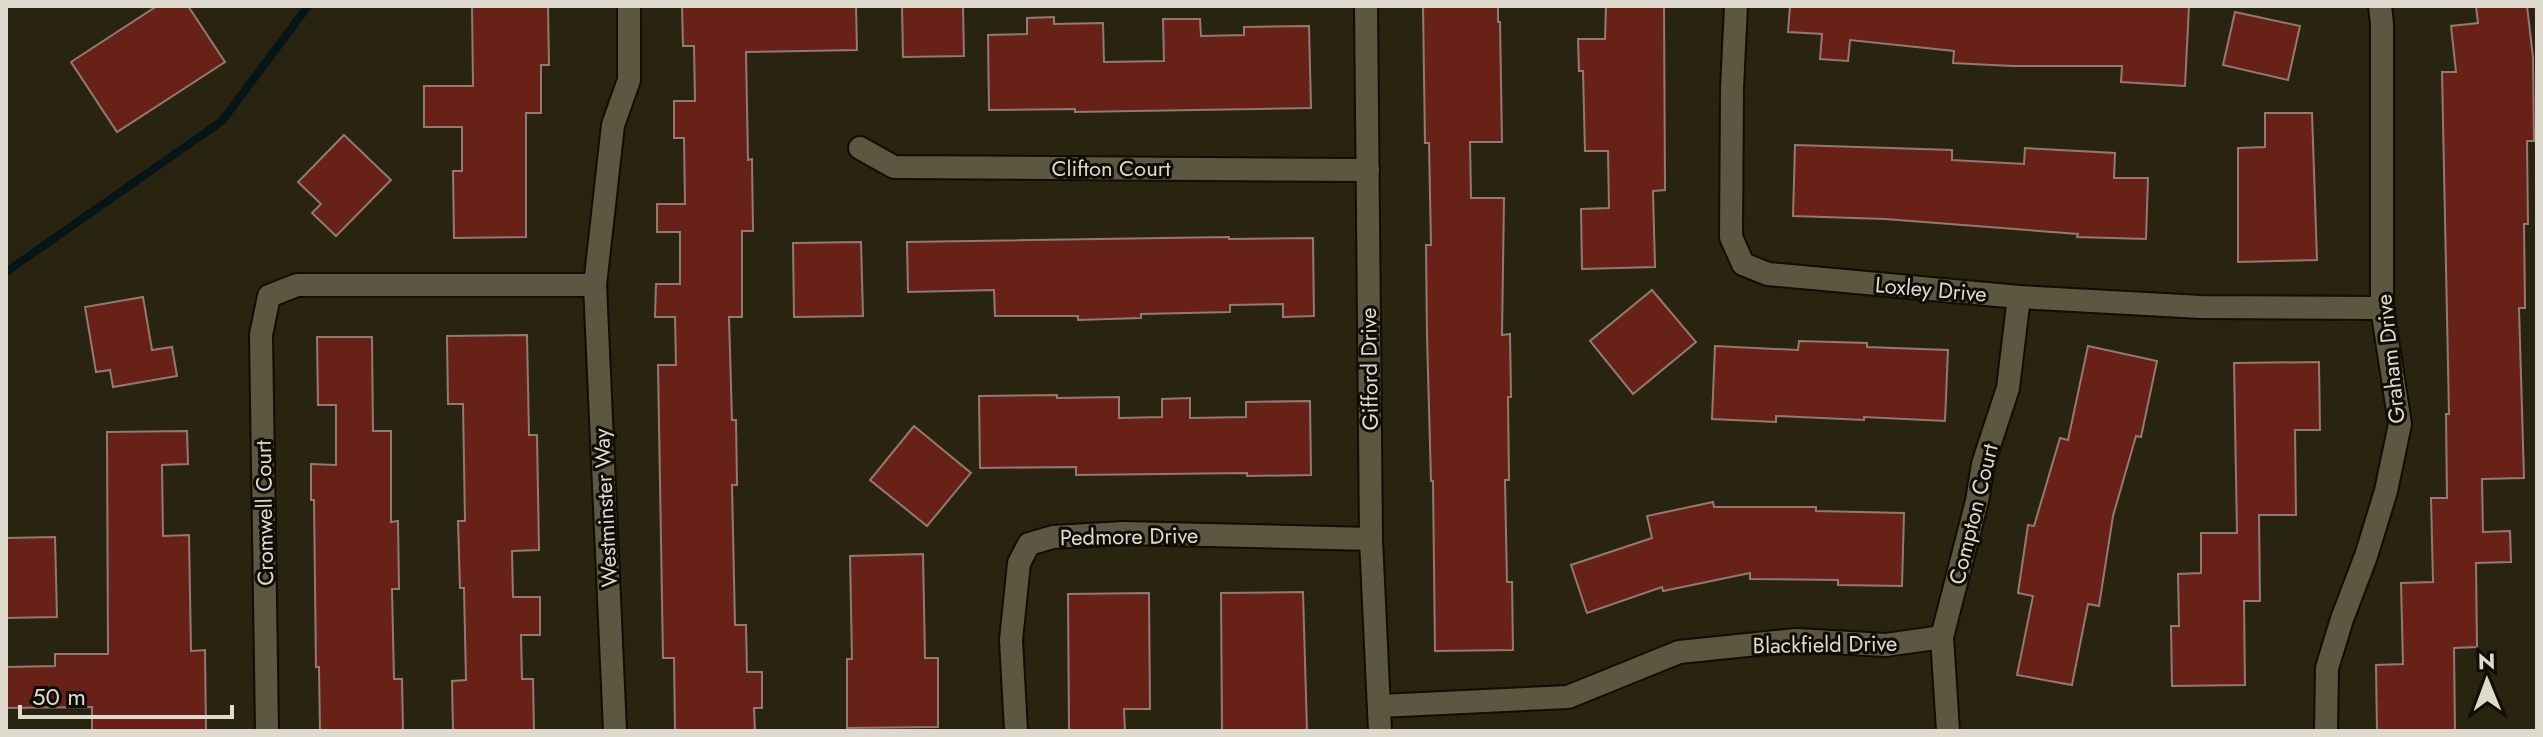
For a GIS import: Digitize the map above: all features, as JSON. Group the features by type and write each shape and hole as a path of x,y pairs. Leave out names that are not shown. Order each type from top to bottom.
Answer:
{"street":[{"name":"Westminster Way","path":"615,731 595,285 613,125 629,80 629,6"},
{"name":"Gifford Drive","path":"1366,6 1371,539 1380,731"},
{"name":"Loxley Drive","path":"1736,6 1731,237 1743,264 1768,274 2019,297 2201,307 2382,308"},
{"name":"Graham Drive","path":"2326,731 2327,668 2386,491 2400,424 2382,308 2381,15"},
{"name":"Clifton Court","path":"860,148 894,167 1368,170"},
{"name":"Cromwell Court","path":"267,731 261,335 269,296 297,285 595,285"},
{"name":"Compton Court","path":"1948,731 1942,637 1977,501 1983,464 2008,388 2019,297"},
{"name":"Pedmore Drive","path":"1016,731 1011,640 1019,563 1029,544 1053,537 1124,533 1371,539"},
{"name":"Blackfield Drive","path":"1380,706 1568,697 1679,652 1796,640 1886,645 1942,637"}],"building":[{"path":"157,6 188,6 225,62 117,132 71,62"},
{"path":"472,6 548,6 549,65 541,65 541,113 526,113 526,237 454,238 453,171 462,171 462,127 424,127 424,86 473,86"},
{"path":"682,6 856,6 857,50 746,52 753,231 742,231 742,317 729,317 732,420 736,420 737,485 732,485 735,625 746,625 747,672 762,672 762,708 754,708 755,731 675,731 674,658 663,658 658,365 676,365 675,317 655,317 656,284 680,284 680,232 657,232 657,204 685,204 684,138 674,138 674,101 695,101 694,46 683,46"},
{"path":"902,6 963,6 964,56 903,57"},
{"path":"1423,6 1498,6 1502,142 1470,142 1471,198 1504,198 1502,335 1510,334 1509,480 1505,480 1507,582 1512,582 1513,650 1435,651 1426,245 1431,245 1429,143 1425,143"},
{"path":"1606,6 1664,6 1665,190 1653,191 1655,267 1582,269 1581,209 1609,208 1608,151 1585,151 1583,71 1579,71 1578,39 1605,39"},
{"path":"1790,6 2189,6 2185,86 2121,82 2122,66 1953,63 1954,51 1850,40 1848,61 1820,59 1822,34 1788,32"},
{"path":"2476,6 2527,6 2533,57 2534,141 2527,141 2528,224 2524,224 2525,308 2519,308 2524,478 2482,479 2483,532 2510,531 2511,562 2476,563 2477,647 2454,648 2455,731 2377,731 2376,665 2403,664 2401,583 2433,582 2431,498 2447,498 2446,414 2449,414 2442,72 2456,72 2451,26 2478,23"},
{"path":"2235,12 2300,26 2288,80 2223,65"},
{"path":"1054,17 1054,24 1103,23 1104,62 1164,61 1163,19 1200,19 1201,36 1244,35 1244,27 1309,26 1311,108 1075,112 1075,109 989,110 988,35 1027,34 1027,18"},
{"path":"2265,113 2312,113 2317,260 2238,262 2238,148 2265,147"},
{"path":"344,135 391,180 336,236 312,213 321,204 298,182"},
{"path":"1795,145 1952,150 1952,160 2024,164 2025,148 2115,153 2114,178 2148,178 2146,239 2077,237 2078,234 1885,219 1793,216"},
{"path":"1313,238 1314,316 1283,317 1283,304 1230,305 1230,312 1141,314 1141,318 1078,320 1078,316 995,316 994,290 908,292 907,242"},
{"path":"861,242 863,316 794,317 793,243"},
{"path":"1652,290 1696,342 1633,394 1590,341"},
{"path":"143,297 152,350 172,347 177,376 113,387 110,370 96,372 85,307"},
{"path":"527,335 529,435 537,435 539,550 512,551 513,597 540,597 540,635 521,635 522,679 533,679 534,731 453,731 452,681 466,680 464,588 460,588 458,521 465,521 463,404 448,404 447,336"},
{"path":"317,337 372,337 373,431 391,431 391,522 398,521 399,589 392,589 394,679 402,679 403,731 320,731 311,464 336,465 336,405 318,405"},
{"path":"1799,341 1948,350 1945,421 1776,416 1776,422 1712,419 1715,346 1798,350"},
{"path":"2088,346 2157,361 2141,437 2136,436 2113,516 2099,606 2088,604 2072,685 2017,675 2033,596 2018,593 2028,525 2034,526 2060,438 2068,440"},
{"path":"2319,362 2320,430 2295,430 2296,515 2259,515 2260,601 2244,601 2245,685 2172,686 2171,626 2179,626 2178,574 2201,573 2201,533 2237,533 2234,363"},
{"path":"1057,395 1057,398 1119,397 1119,418 1162,417 1162,399 1190,398 1190,418 1246,417 1246,402 1310,401 1311,475 1076,475 1076,467 980,468 979,396"},
{"path":"914,426 971,473 927,526 870,480"},
{"path":"187,431 188,464 162,465 163,536 189,535 191,651 205,650 206,731 92,731 92,707 6,708 6,667 55,666 55,654 108,654 107,432"},
{"path":"1713,502 1714,507 1816,507 1816,511 1904,513 1902,586 1838,585 1838,580 1750,579 1750,573 1663,591 1662,587 1587,613 1571,565 1652,538 1647,516"},
{"path":"55,537 57,617 6,618 6,538"},
{"path":"923,554 925,658 938,658 938,727 847,728 847,659 852,659 850,556"},
{"path":"1303,592 1307,731 1222,731 1221,593"},
{"path":"1149,593 1150,709 1124,709 1125,731 1069,731 1068,594"}],"waterway":[{"path":"6,272 222,121 308,6"}]}
